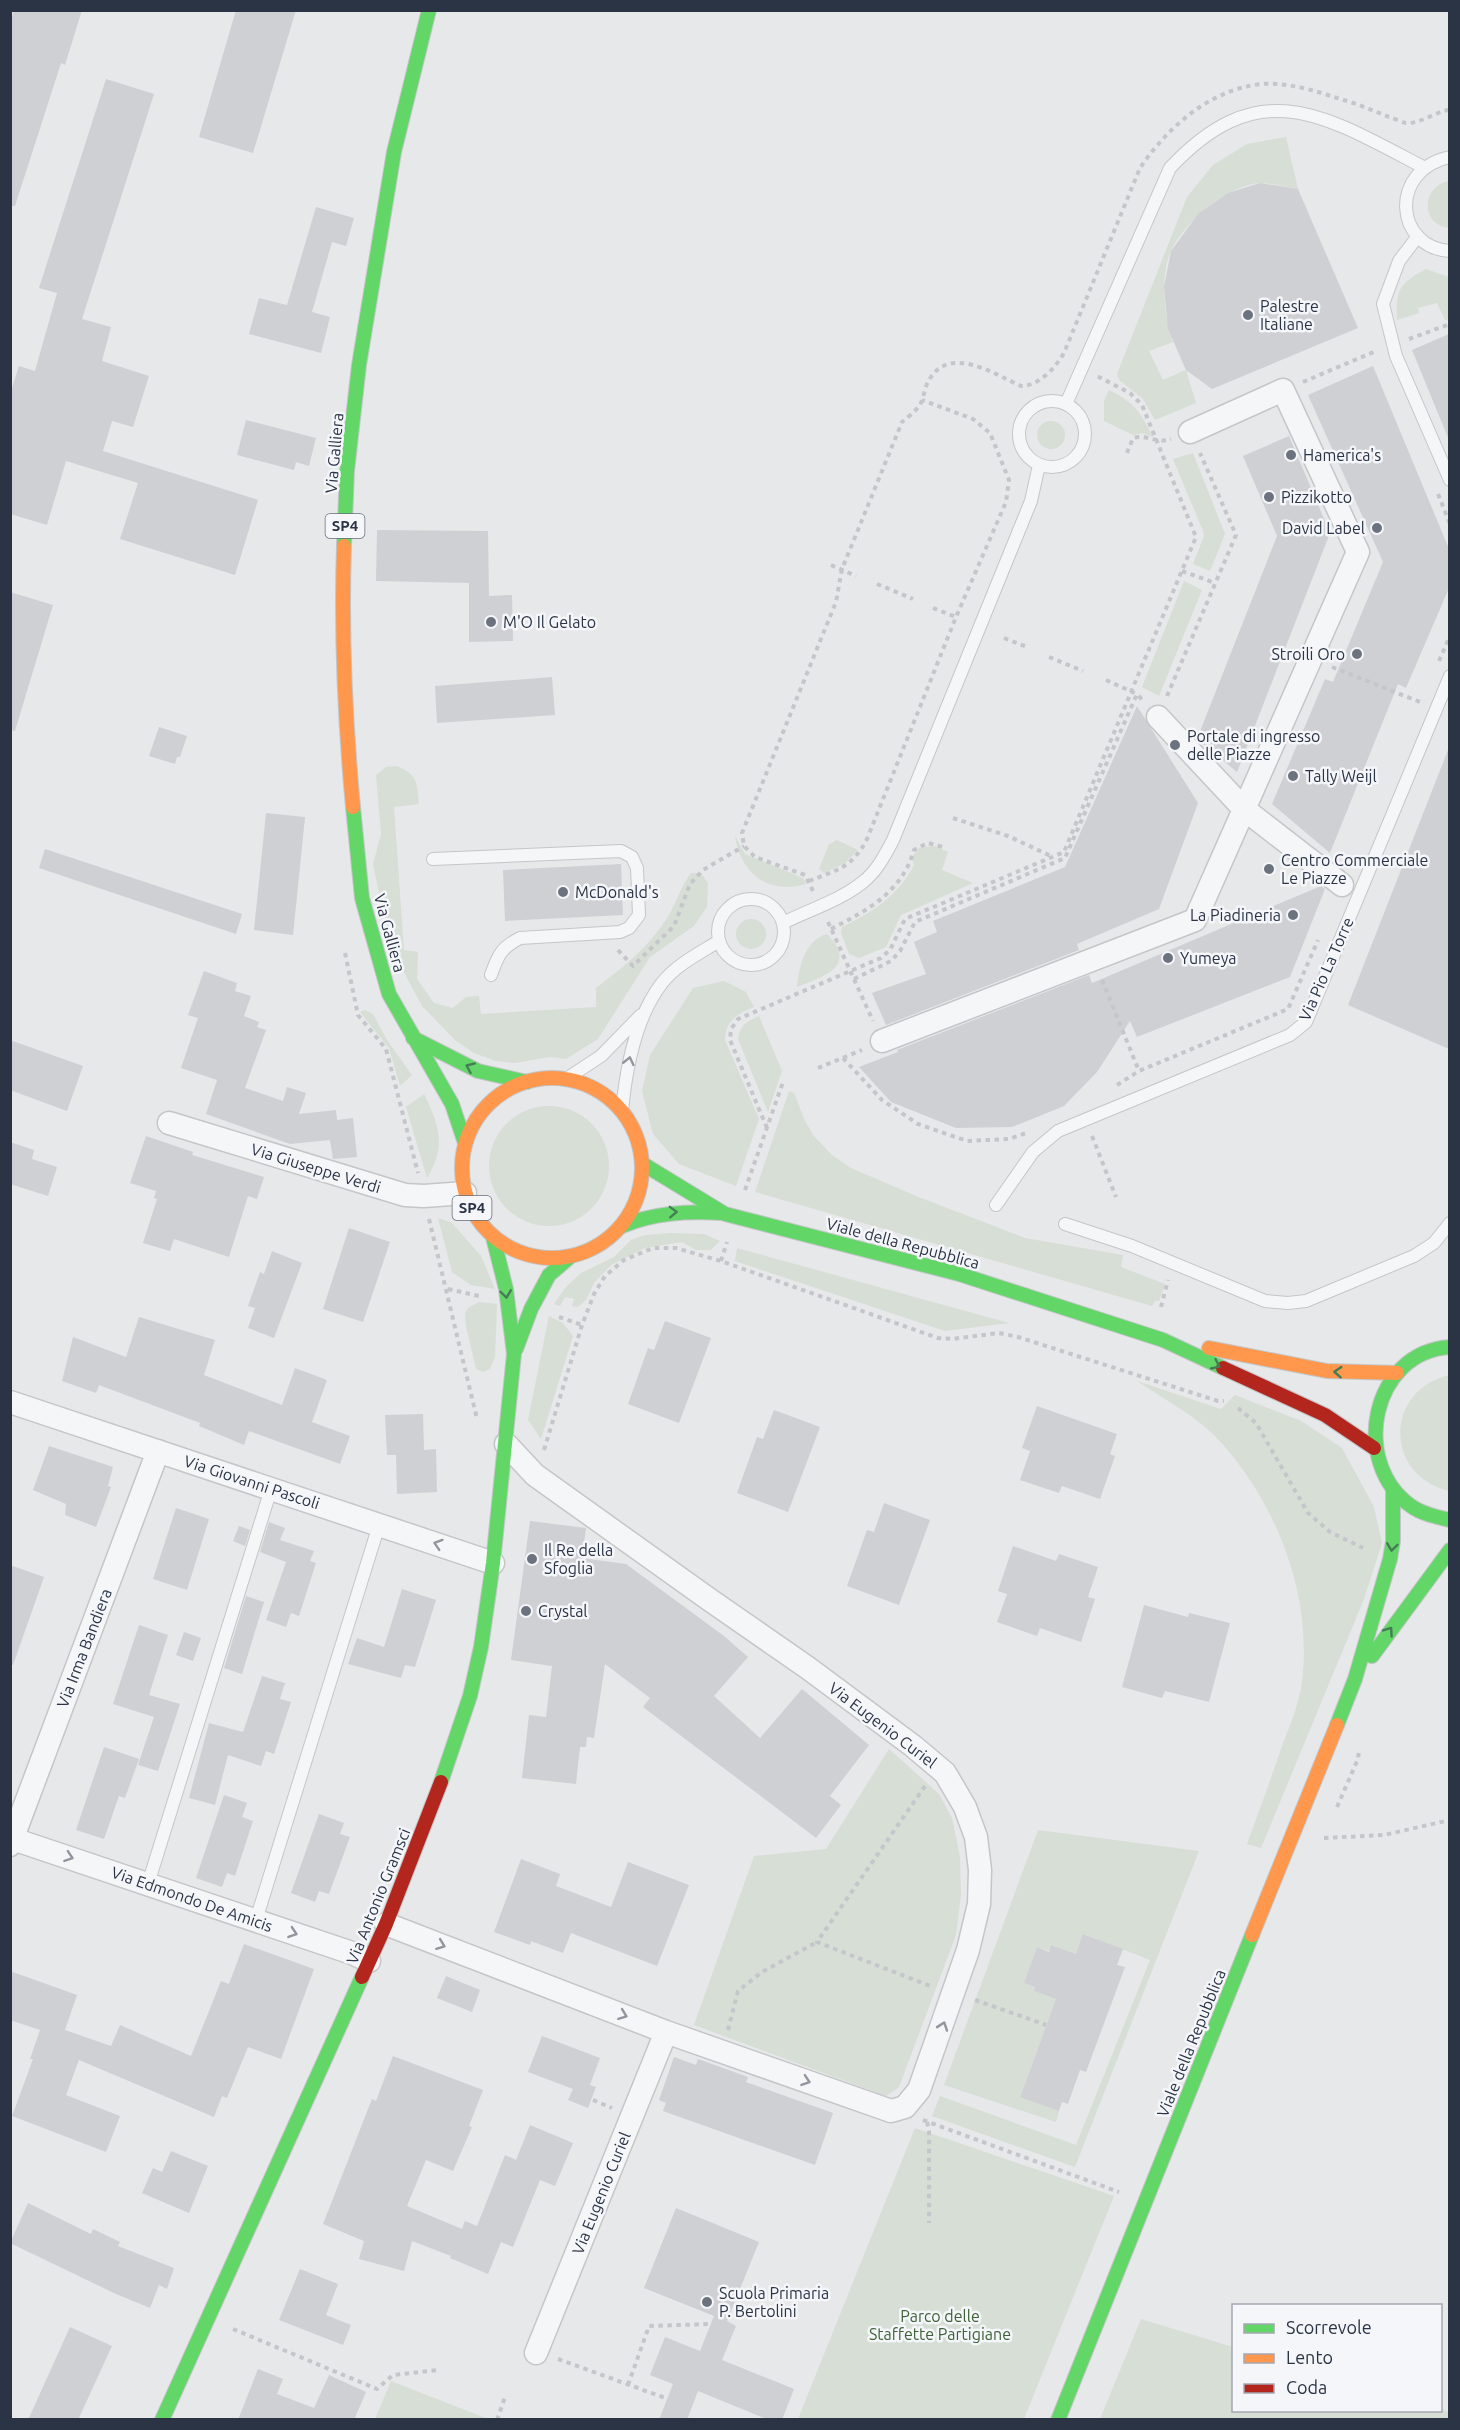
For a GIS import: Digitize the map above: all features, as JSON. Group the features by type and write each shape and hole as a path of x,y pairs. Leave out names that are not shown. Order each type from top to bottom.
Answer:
{"main road":[{"name":"Via Galliera","path":"429,10 394,152 362,342 347,471 342,602 348,750 362,898 389,994 452,1104 465,1143"},
{"path":"413,1038 478,1071 527,1082"},
{"name":"SP4","path":"546,1078 566,1079 589,1086 608,1098 625,1114 633,1128 643,1164 641,1186 634,1207 622,1226 598,1245 570,1257 554,1259 521,1253 493,1237 476,1217 465,1193 462,1159 465,1143 478,1116 499,1095 527,1082 546,1078"},
{"name":"Viale della Repubblica","path":"643,1164 726,1214 959,1274 1163,1340 1325,1415 1374,1448"},
{"path":"622,1226 640,1218 665,1212 726,1214"},
{"name":"Via Antonio Gramsci","path":"162,2420 386,1924 447,1768 470,1696 481,1647 493,1563 514,1353 506,1289 493,1237"},
{"name":"Via Antonio Gramsci","path":"514,1353 531,1309 549,1275 570,1257"},
{"name":"Viale della Repubblica","path":"1163,1340 1326,1371 1397,1373"},
{"path":"1448,1346 1427,1352 1411,1361 1397,1373 1385,1389 1377,1408 1373,1427 1374,1448 1381,1470 1393,1489 1411,1505 1432,1516 1449,1520"},
{"name":"Viale della Repubblica","path":"1058,2420 1355,1679 1390,1559 1393,1541 1393,1489"},
{"name":"Viale della Repubblica","path":"1355,1679 1449,1550"}],"street":[{"path":"882,1041 1195,920 1358,552 1283,390 1190,432"},
{"path":"1158,717 1244,809 1342,885"},
{"name":"Via Giuseppe Verdi","path":"169,1123 405,1195 465,1193"},
{"name":"Via Giovanni Pascoli","path":"10,1402 493,1563"},
{"name":"Via Eugenio Curiel","path":"386,1924 666,2032 891,2111 905,2107 922,2083 968,1950 979,1904 980,1870 972,1827 965,1807 945,1773 913,1746 808,1668 535,1475 506,1444"},
{"name":"Via Irma Bandiera","path":"12,1842 158,1451"},
{"name":"Via Edmondo De Amicis","path":"12,1842 148,1884 352,1953 369,1961"},
{"name":"Via Eugenio Curiel","path":"545,2355 666,2032"}],"lane":[{"path":"1066,404 1170,168 1191,145 1220,125 1250,113 1282,110 1304,114 1335,124 1423,167"},
{"path":"1449,157 1436,160 1423,167 1413,179 1407,193 1406,209 1410,224 1418,237 1430,246 1449,251"},
{"path":"1418,237 1399,261 1383,304 1393,345 1449,480"},
{"path":"1048,401 1066,404 1082,419 1085,430 1080,452 1074,459 1058,467 1039,465 1024,452 1019,434 1020,424 1024,416 1039,404 1048,401"},
{"path":"783,923 864,882 881,862 893,840 1030,501 1039,465"},
{"name":"Via Pio La Torre","path":"996,1205 1033,1152 1058,1131 1290,1035 1306,1022 1449,676"},
{"path":"433,860 621,851 632,856 637,868 639,915 629,928 620,932 520,938 507,945 497,956 491,975"},
{"path":"746,899 765,901 773,906 783,923 783,943 771,959 761,964 751,965 731,958 723,951 719,941 720,919 727,909 746,899"},
{"path":"625,1114 622,1111 625,1081 633,1047 646,1010 662,983 719,941"},
{"path":"566,1079 602,1056 646,1010"},
{"path":"1065,1224 1132,1246 1265,1301 1288,1304 1306,1300 1414,1256 1434,1243 1449,1223"},
{"path":"148,1884 271,1489"},
{"path":"256,1920 379,1525"}],"path":[{"path":"1137,694 1065,858 915,922 900,951 891,961 854,979 805,875 754,856 744,846 742,833 836,602 842,569 902,423 919,407 933,374 946,365 961,362 1021,386 1029,386 1050,372 1064,353 1140,168 1158,143 1201,107 1227,93 1261,84 1294,86 1337,98 1407,123 1449,110"},
{"path":"1283,390 1449,324"},
{"path":"767,1128 730,1040 731,1029 738,1019 881,958 890,950 905,919 1064,852 1196,537 1142,405 1130,393 1109,382"},
{"path":"809,881 840,869 858,856 867,839 956,617 1006,502 1009,480 990,433 973,419 922,400"},
{"path":"1106,680 1137,694 1158,717 1236,535 1190,432 1158,442 1138,436 1133,438 1127,453"},
{"path":"1437,491 1449,524"},
{"path":"831,565 856,576"},
{"path":"1182,571 1215,583"},
{"path":"878,584 913,600"},
{"path":"933,608 956,617"},
{"path":"1437,665 1449,636"},
{"path":"1004,638 1027,647"},
{"path":"1049,657 1083,671"},
{"path":"1311,659 1421,702"},
{"path":"1416,713 1425,693"},
{"path":"953,818 1008,836 1052,856 1057,862"},
{"path":"613,944 633,966 674,926 690,884 703,870 744,846"},
{"path":"1110,1090 1139,1071 1288,1009 1319,937"},
{"path":"1094,960 1139,1071"},
{"path":"386,1049 419,1177"},
{"path":"843,1058 882,1100 918,1124 967,1141 1009,1139 1036,1130"},
{"path":"744,1192 783,1082"},
{"path":"1090,1130 1116,1197"},
{"path":"428,1215 448,1290 478,1423"},
{"path":"721,1261 727,1243"},
{"path":"543,1454 582,1325 594,1294 605,1276 624,1260 653,1248 676,1248 721,1261 938,1338 952,1339 999,1333 1018,1337 1218,1401 1229,1401 1256,1423 1308,1513 1330,1532 1370,1551"},
{"path":"1159,1277 1169,1280 1161,1307"},
{"path":"448,1290 483,1297"},
{"path":"548,1314 582,1325"},
{"path":"719,2051 726,2036 738,1991 762,1971 817,1942 928,1782"},
{"path":"1324,1838 1384,1835 1449,1820"},
{"path":"817,1942 936,1988"},
{"path":"975,2000 1046,2025"},
{"path":"920,2119 1120,2193"},
{"path":"927,2121 929,2223"},
{"path":"628,2385 649,2326 711,2324"},
{"path":"228,2327 377,2389 393,2375 440,2370"},
{"path":"545,2355 668,2399"},
{"path":"497,2420 505,2397"}],"green space":[{"path":"1286,137 1298,189 1261,183 1235,190 1209,206 1197,217 1186,228 1171,251 1165,271 1164,296 1167,321 1173,342 1149,351 1163,380 1186,370 1196,403 1155,420 1143,399 1119,380 1117,374 1187,197 1213,165 1247,144"},
{"path":"1449,181 1449,228 1433,220 1428,205 1433,190"},
{"path":"1426,269 1449,277 1449,319 1445,320 1437,303 1418,308 1419,313 1397,320 1397,301 1401,288"},
{"path":"1109,390 1125,399 1136,409 1153,437 1142,433 1133,435 1104,421 1104,401"},
{"path":"1051,421 1061,425 1065,435 1061,445 1051,449 1041,445 1037,435 1041,425"},
{"path":"1193,453 1225,534 1210,571 1193,564 1204,536 1173,459"},
{"path":"1184,581 1202,590 1159,696 1142,687"},
{"path":"397,766 413,776 418,790 419,804 394,807 404,950 418,952 417,979 434,1003 453,1008 466,997 479,996 481,1014 596,1007 596,988 654,937 669,915 691,873 701,873 708,883 707,907 694,926 650,957 598,1039 566,1059 550,1057 515,1063 496,1061 474,1053 455,1040 422,1006 399,963 384,918 373,864 381,834 376,775 386,767"},
{"path":"735,836 745,854 803,878 806,884 792,887 780,886 768,884 758,878 743,861"},
{"path":"837,840 858,850 845,863 824,873 819,869 829,844"},
{"path":"934,846 948,852 942,870 973,883 901,915 886,947 859,958 849,954 841,933 842,927 884,902 908,876 914,865 912,857 919,848"},
{"path":"751,919 762,923 766,934 762,945 751,949 740,945 736,934 740,923"},
{"path":"827,934 836,945 839,955 838,962 834,969 826,974 797,987 804,955 813,942"},
{"path":"724,981 746,992 754,1007 743,1012 730,1023 725,1040 759,1119 736,1186 679,1164 653,1134 642,1091 650,1055 693,988"},
{"path":"365,1010 373,1014 387,1040 412,1075 400,1086 389,1048 360,1012"},
{"path":"759,1016 782,1071 768,1112 738,1039 744,1024"},
{"path":"789,1091 794,1093 805,1121 814,1136 832,1155 851,1168 1025,1238 1123,1255 1121,1267 1165,1284 1159,1301 1155,1301 1152,1306 755,1192"},
{"path":"424,1094 434,1116 439,1136 437,1156 427,1178 406,1107"},
{"path":"549,1106 572,1110 592,1123 605,1143 609,1166 605,1189 592,1209 572,1222 549,1226 526,1222 506,1209 493,1189 489,1166 493,1143 506,1123 526,1110"},
{"path":"438,1218 452,1223 481,1256 495,1289 471,1285 452,1272"},
{"path":"704,1234 720,1241 711,1250 696,1250 682,1242 645,1248 611,1265 594,1283 586,1300 578,1307 572,1306 574,1299 565,1297 560,1306 554,1304 566,1287 581,1273 614,1257 631,1240 645,1235"},
{"path":"737,1248 1009,1323 945,1331 735,1261"},
{"path":"479,1302 497,1304 495,1357 490,1369 483,1372 476,1369 465,1313 468,1308"},
{"path":"549,1316 563,1323 573,1336 541,1439 528,1420"},
{"path":"1450,1375 1449,1491 1428,1482 1412,1468 1403,1451 1400,1433 1403,1415 1412,1398 1428,1384"},
{"path":"1137,1381 1221,1409 1235,1395 1301,1421 1342,1448 1374,1507 1382,1543 1364,1599 1261,1848 1247,1844 1294,1714 1302,1681 1304,1648 1295,1581 1272,1518 1236,1461 1215,1436 1197,1421"},
{"path":"889,1749 939,1794 952,1818 960,1857 961,1895 956,1935 899,2087 886,2096 694,2025 754,1856 826,1849"},
{"path":"1038,1830 1199,1851 1075,2167 932,2116 940,2096 1076,2145 1150,1960 1084,1934 1076,1954 1052,1945 1049,1951 1037,1947 1024,1983 1035,1987 1034,1991 1056,1999 1020,2096 1059,2111 1056,2122 944,2085"},
{"name":"Parco delle Staffette Partigiane","path":"915,2128 1114,2196 1024,2419 798,2419"},
{"path":"1141,2319 1232,2347 1232,2412 1442,2412 1442,2409 1449,2412 1449,2419 1100,2419"},
{"path":"391,2381 488,2419 375,2419"}],"building":[{"path":"14,10 82,10 65,65 61,63 15,206 10,206 10,23"},
{"path":"236,10 296,10 253,153 199,137"},
{"path":"106,79 154,94 82,319 111,327 102,361 149,376 133,427 112,421 103,451 258,500 235,575 120,539 138,483 66,461 47,525 10,514 10,394 19,366 35,371 57,293 39,288"},
{"path":"1260,183 1298,189 1358,328 1212,389 1186,370 1168,329 1164,287 1171,251 1198,214 1228,193"},
{"path":"316,207 354,218 346,246 332,242 312,312 330,317 321,353 249,334 259,298 287,305"},
{"path":"1449,334 1449,440 1412,350"},
{"path":"1373,366 1449,549 1449,588 1406,688 1398,684 1330,853 1272,804 1325,679 1333,682 1383,562 1308,395"},
{"path":"246,420 316,438 309,466 296,462 294,470 237,455"},
{"path":"1289,436 1330,533 1237,772 1197,739 1277,536 1243,456"},
{"path":"377,530 488,531 489,596 512,595 513,641 469,642 469,583 376,581"},
{"path":"10,592 53,605 15,731 10,730"},
{"path":"552,677 555,715 437,723 435,686"},
{"path":"1137,706 1198,803 1159,909 1077,944 1079,950 886,1025 872,993 926,974 914,942 937,932 933,921 1065,867"},
{"path":"159,727 187,736 180,757 177,757 175,764 149,756"},
{"path":"1449,750 1449,1049 1348,1005"},
{"path":"266,813 305,817 293,935 254,930"},
{"path":"45,849 242,914 236,934 39,868"},
{"name":"McDonald's","path":"621,864 623,915 505,921 503,870"},
{"path":"1321,886 1325,889 1290,977 1137,1037 1130,1021 1097,1072 1064,1106 1012,1127 956,1128 891,1102 859,1067 1089,975 1092,983"},
{"path":"204,971 237,983 235,991 251,996 244,1016 259,1022 257,1027 266,1030 245,1088 283,1101 287,1087 306,1093 299,1114 336,1110 337,1120 353,1118 357,1157 333,1159 330,1140 290,1144 206,1114 217,1080 181,1068 198,1018 188,1015"},
{"path":"10,1040 83,1066 67,1111 10,1090"},
{"path":"146,1136 193,1152 192,1155 264,1177 257,1199 248,1196 229,1257 174,1239 170,1251 143,1243 157,1199 154,1198 156,1191 130,1183"},
{"path":"10,1142 34,1150 32,1159 57,1167 48,1196 10,1184"},
{"path":"349,1228 390,1242 363,1322 323,1309"},
{"path":"272,1251 302,1263 274,1338 248,1328 255,1308 248,1306 260,1272 264,1274"},
{"path":"139,1317 215,1340 204,1375 282,1405 295,1368 327,1380 312,1422 350,1436 340,1464 249,1431 244,1445 199,1426 200,1423 99,1385 96,1393 62,1381 73,1337 126,1357"},
{"path":"665,1321 711,1338 679,1423 628,1404 648,1348 654,1350"},
{"path":"1037,1406 1117,1434 1110,1454 1115,1456 1100,1499 1062,1486 1059,1493 1020,1480 1030,1451 1022,1448"},
{"path":"774,1410 820,1427 788,1512 737,1493 757,1437 763,1439"},
{"path":"423,1414 424,1450 436,1449 437,1492 397,1494 396,1455 387,1455 385,1415"},
{"path":"49,1446 113,1467 108,1486 111,1487 96,1527 65,1515 66,1504 33,1490"},
{"path":"884,1503 930,1520 899,1605 847,1586 867,1530 874,1532"},
{"path":"176,1508 209,1519 187,1590 153,1579"},
{"path":"530,1521 586,1528 582,1558 626,1564 724,1636 748,1657 714,1696 760,1738 802,1689 869,1745 830,1796 841,1805 816,1838 643,1707 650,1698 605,1664 594,1738 587,1737 586,1747 580,1747 576,1784 522,1778 529,1715 546,1717 552,1666 511,1660"},
{"path":"269,1522 285,1528 280,1540 314,1551 310,1561 316,1563 299,1616 291,1613 286,1627 266,1620 286,1562 260,1552"},
{"path":"239,1526 250,1530 245,1546 233,1541"},
{"path":"1013,1546 1056,1561 1059,1554 1098,1567 1088,1597 1095,1599 1081,1642 1040,1628 1037,1636 997,1622 1007,1594 998,1591"},
{"path":"10,1565 44,1577 13,1665 10,1665"},
{"path":"402,1589 436,1600 415,1667 405,1665 401,1678 348,1664 357,1638 384,1647"},
{"path":"246,1596 264,1602 242,1674 224,1668"},
{"path":"1144,1605 1188,1617 1189,1613 1230,1623 1209,1702 1165,1691 1162,1698 1122,1687"},
{"path":"139,1625 168,1635 149,1695 180,1704 158,1771 138,1765 154,1717 113,1704"},
{"path":"184,1632 201,1638 193,1661 176,1655"},
{"path":"262,1676 285,1683 280,1699 291,1702 274,1754 266,1751 261,1766 228,1755 215,1805 189,1798 209,1723 243,1732"},
{"path":"104,1747 139,1759 125,1798 119,1796 104,1839 76,1830"},
{"path":"224,1795 247,1803 242,1817 253,1821 235,1876 227,1873 222,1887 196,1878"},
{"path":"319,1814 344,1823 340,1834 350,1837 329,1894 319,1891 315,1902 291,1893"},
{"path":"521,1859 560,1874 556,1886 611,1907 628,1862 689,1885 657,1966 571,1933 563,1953 531,1941 530,1945 494,1932"},
{"path":"1083,1934 1123,1949 1117,1965 1125,1967 1086,2072 1080,2070 1068,2104 1062,2102 1059,2111 1020,2097 1056,1999 1034,1991 1035,1987 1024,1983 1037,1947 1049,1952 1051,1945 1076,1954"},
{"path":"244,1944 314,1969 281,2059 248,2047 227,2098 222,2096 214,2117 79,2060 66,2095 120,2116 106,2152 12,2116 33,2059 30,2059 40,2030 10,2020 10,1971 77,1995 65,2030 111,2046 120,2025 191,2056 221,1981 229,1984"},
{"path":"446,1976 480,1990 472,2012 437,1998"},
{"path":"542,2036 600,2058 590,2085 596,2087 588,2108 568,2100 573,2089 528,2072"},
{"path":"393,2056 483,2090 469,2126 472,2127 453,2171 426,2160 407,2206 462,2229 465,2221 477,2226 505,2155 516,2160 530,2125 573,2143 555,2186 540,2180 513,2247 501,2242 488,2274 412,2241 404,2271 359,2259 364,2241 323,2224 372,2099 376,2101"},
{"path":"674,2057 696,2065 698,2059 748,2077 746,2082 833,2113 815,2165 663,2111 666,2103 659,2100"},
{"path":"171,2151 208,2166 189,2213 142,2193 153,2168 162,2172"},
{"path":"28,2203 91,2234 93,2229 120,2242 118,2246 174,2268 167,2289 159,2285 150,2308 10,2243"},
{"name":"Scuola Primaria P. Bertolini","path":"676,2208 759,2242 727,2321 736,2326 722,2360 794,2389 782,2420 769,2420 698,2391 687,2420 659,2420 673,2384 650,2375 665,2337 700,2351 714,2316 644,2288"},
{"path":"300,2269 338,2284 326,2315 351,2325 343,2345 279,2320"},
{"path":"70,2327 112,2346 78,2420 28,2420"},
{"path":"258,2369 283,2379 277,2394 314,2408 329,2375 366,2392 354,2420 238,2420"}],"traffic: fast":[{"path":"344,546 347,471 359,365 394,152 429,10"},
{"path":"353,807 362,898 389,994 452,1104 465,1143"},
{"path":"413,1038 478,1071 527,1082"},
{"path":"643,1164 725,1214 959,1274 1163,1340 1223,1368"},
{"path":"622,1226 646,1218 670,1214 721,1213"},
{"path":"441,1782 470,1696 481,1647 493,1563 514,1354 506,1289 493,1237"},
{"path":"516,1349 531,1309 549,1275 570,1257"},
{"path":"1450,1347 1423,1354 1402,1368 1387,1388 1378,1412 1376,1438 1380,1464 1392,1487 1415,1509 1450,1520"},
{"path":"1337,1725 1355,1679 1390,1559 1393,1541 1393,1489"},
{"path":"1372,1656 1450,1550"},
{"path":"1058,2420 1252,1935"},
{"path":"162,2420 362,1977"}],"traffic: slow":[{"path":"344,546 344,676 353,807"},
{"path":"552,1078 586,1085 602,1093 616,1104 627,1118 635,1134 642,1168 635,1202 627,1218 616,1232 602,1243 586,1251 552,1258 518,1251 502,1243 488,1232 477,1218 469,1202 462,1168 469,1134 477,1118 488,1104 502,1093 518,1085 552,1078"},
{"path":"1209,1348 1327,1371 1397,1373"},
{"path":"1252,1935 1337,1725"}],"traffic: jam":[{"path":"1223,1368 1325,1415 1374,1448"},
{"path":"362,1977 386,1924 441,1782"}],"place":[{"name":"Palestre Italiane","path":"1248,315"},
{"name":"Hamerica's","path":"1291,455"},
{"name":"Pizzikotto","path":"1269,497"},
{"name":"David Label","path":"1377,528"},
{"name":"M'O Il Gelato","path":"491,622"},
{"name":"Stroili Oro","path":"1357,654"},
{"name":"Portale di ingresso delle Piazze","path":"1175,745"},
{"name":"Tally Weijl","path":"1293,776"},
{"name":"Centro Commerciale Le Piazze","path":"1269,869"},
{"name":"McDonald's","path":"563,892"},
{"name":"La Piadineria","path":"1293,915"},
{"name":"Yumeya","path":"1168,958"},
{"name":"Il Re della Sfoglia","path":"532,1559"},
{"name":"Crystal","path":"526,1611"},
{"name":"Scuola Primaria P. Bertolini","path":"707,2302"}]}
